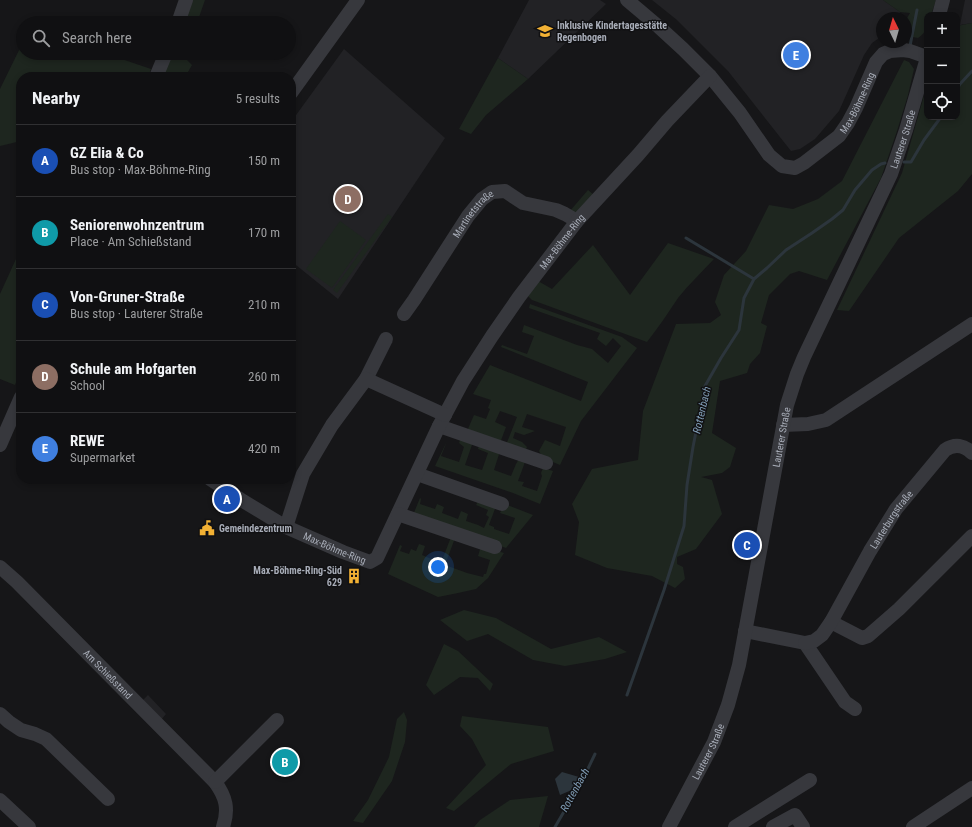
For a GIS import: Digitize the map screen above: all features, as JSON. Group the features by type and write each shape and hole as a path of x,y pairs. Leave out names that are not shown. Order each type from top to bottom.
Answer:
{"street":[{"path":"180,16 186,0"},
{"path":"296,86 358,0"},
{"name":"Max-Böhme-Ring","path":"627,0 684,49 710,76 740,113 769,154 782,166 795,168 804,163 839,136 856,108 876,62 883,54 890,51 903,50 924,56"},
{"path":"940,12 943,0"},
{"path":"158,72 163,60"},
{"name":"Lauterer Straße","path":"669,827 714,742 735,684 783,425 797,374 891,174 906,130 924,67"},
{"name":"Max-Böhme-Ring","path":"217,484 243,502 286,527 342,552 370,562 377,558 442,420 465,378 496,330 519,297 577,221 667,121 710,76"},
{"name":"Martinetstraße","path":"404,314 468,216 482,199 492,192 505,192 523,203 556,210 577,221"},
{"path":"783,425 808,424 826,420 972,324"},
{"path":"286,527 303,474 332,425 366,379 386,339"},
{"path":"366,379 442,420 546,463"},
{"path":"0,444 16,411"},
{"name":"Lauterburgstraße","path":"805,643 814,641 822,635 896,509 945,450 954,446 963,446 972,453"},
{"path":"417,474 502,504"},
{"path":"398,514 495,547"},
{"path":"831,622 862,638 868,636 899,608 972,536"},
{"name":"Am Schießstand","path":"0,568 17,582 215,782 221,790 226,807 226,819 223,827"},
{"path":"745,631 805,643 845,702 855,709"},
{"path":"0,714 21,730 46,739 108,799"},
{"path":"215,782 277,720"},
{"path":"735,827 810,780"},
{"path":"913,827 972,788"},
{"path":"0,800 29,827"},
{"path":"773,827 795,815 803,827"}],"shaded area":[{"path":"191,0 205,0 199,16 185,16"},
{"name":"Inklusive Kindertagesstätte Regenbogen","path":"529,0 600,0 606,4 528,79 498,58"},
{"path":"652,0 883,0 900,12 876,12 876,40 872,43 864,55 839,111 815,139 800,149 791,151 728,71 677,20"},
{"path":"883,0 936,0 932,12 924,12 924,32 918,38 912,37 912,12 900,12"},
{"path":"965,0 972,0 972,23 960,25"},
{"path":"972,23 972,174 958,191 899,238 849,311 837,310 902,173 924,96 924,120 960,120 960,25"},
{"path":"344,49 445,138 338,299 296,265 296,115"},
{"path":"16,56 16,60 125,60 151,69 150,72 16,72 16,142 0,146 0,89"},
{"path":"498,58 528,79 486,115 471,134 459,129"},
{"path":"169,60 187,60 192,65 188,72 164,72"},
{"path":"904,60 909,62 914,69 908,95 881,178 827,280 799,271 790,274 769,295 761,323 767,326 760,353 750,364 747,373 720,381 712,433 736,448 730,467 722,473 701,477 712,480 722,514 696,549 677,557 677,564 683,567 685,579 675,588 652,576 607,568 575,555 579,522 572,504 592,469 638,460 643,411 676,324 710,323 721,315 715,302 724,275 746,251 769,205 793,209 818,199 842,181"},
{"path":"588,190 594,195 580,212 569,212"},
{"path":"388,214 392,217 337,293 333,290"},
{"path":"340,221 366,240 332,288 306,269"},
{"path":"668,243 714,259 678,298 647,342 532,300 528,296 538,281 552,289 593,245 630,295"},
{"path":"16,259 15,385 0,379 0,294"},
{"path":"530,304 622,337 637,348 581,421 560,465 543,458 539,451 545,440 560,446 566,427 527,414 522,427 535,431 524,435 515,432 513,438 522,442 527,447 525,452 506,445 517,417 500,411 495,422 506,427 500,443 467,431 474,415 486,419 490,409 488,408 491,400 473,394 490,365 581,401 588,382 501,347 502,345 527,354 534,336 522,332 524,325 577,345 592,349 608,363 621,346 613,338 606,346 597,339 600,333 529,308"},
{"path":"461,438 473,442 465,465 482,470 488,453 478,449 479,444 500,451 494,470 511,476 519,459 525,462 518,481 524,482 522,486 537,491 543,468 553,471 540,504 435,466 447,441 441,456 459,462 464,447 459,443"},
{"path":"420,498 420,504 435,509 437,504 444,507 442,513 458,519 461,511 468,514 466,521 484,528 489,517 486,515 488,510 476,505 479,500 496,506 489,525 494,527 494,529 509,534 515,518 500,513 505,504 533,515 506,548 413,515"},
{"path":"451,537 455,538 445,565 467,573 483,577 484,574 486,574 490,560 478,556 481,546 504,553 488,578 476,589 438,597 388,574 400,545 402,546 400,551 409,554 411,549 416,551 419,544 425,546 422,555 441,563"},
{"path":"464,610 496,618 551,649 599,637 627,652 605,659 565,666 533,660 488,634 467,641 440,620"},
{"path":"444,644 458,651 493,684 490,691 478,678 460,677 434,695 426,685"},
{"path":"148,695 166,714 161,720 142,701"},
{"path":"404,712 407,720 405,742 392,781 363,823 353,821 368,800 389,757 397,719"},
{"path":"462,716 548,727 554,751 511,764 454,811 446,808 486,765 472,739 460,726"},
{"path":"562,772 579,777 574,789 560,795 555,779"},
{"path":"548,796 539,827 474,827 480,820 510,800"}],"waterway":[{"name":"Rottenbach","path":"912,36 917,10"},
{"name":"Rottenbach","path":"960,84 972,71"},
{"name":"Rottenbach","path":"904,162 911,162 924,140 939,120"},
{"name":"Rottenbach","path":"627,695 664,590 684,526 687,485 705,386 739,330 744,298 754,279 786,250 843,210 855,190 872,170 885,163"},
{"path":"686,238 754,279"},
{"name":"Rottenbach","path":"555,827 583,779 595,754"}],"place":[{"name":"Inklusive Kindertagesstätte Regenbogen","path":"545,31"},
{"name":"REWE","path":"796,55"},
{"name":"Schule am Hofgarten","path":"348,199"},
{"name":"GZ Elia & Co","path":"227,499"},
{"name":"Gemeindezentrum","path":"207,528"},
{"name":"Von-Gruner-Straße","path":"747,545"},
{"name":"Max-Böhme-Ring-Süd 629","path":"354,576"},
{"name":"Seniorenwohnzentrum","path":"285,762"}]}
